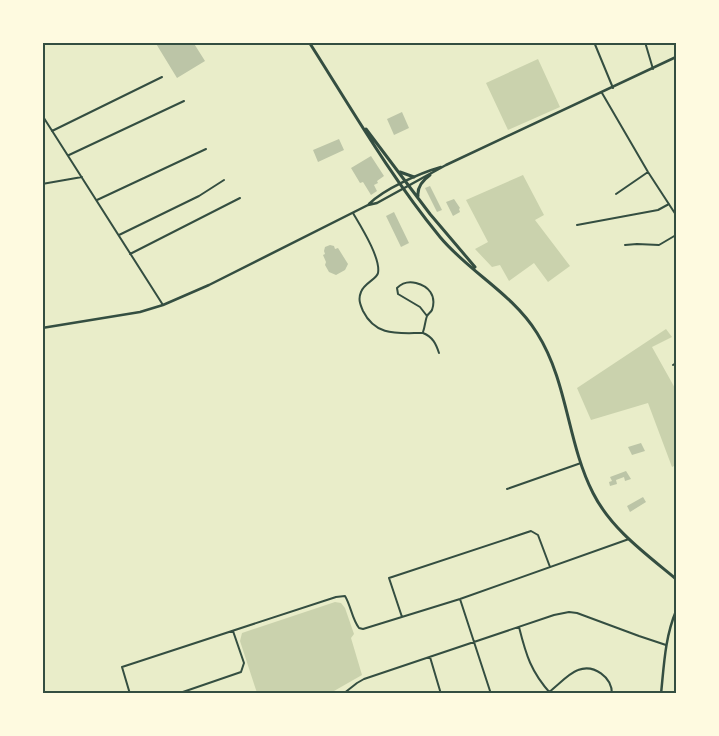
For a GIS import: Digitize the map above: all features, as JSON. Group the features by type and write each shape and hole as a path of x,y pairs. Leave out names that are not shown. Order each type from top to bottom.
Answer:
{"highway":[{"path":"309,42 372,144 441,238 454,252 509,299 522,313 543,343 556,370 581,463 593,494 609,517 629,539 676,579"},
{"path":"360,123 376,140 408,186 481,275"},
{"path":"396,169 401,173 414,177"},
{"path":"419,200 417,194 419,187 424,179 430,175"}],"main road":[{"path":"368,205 374,198 405,181 446,165 676,57"},
{"path":"42,328 140,312 163,306 218,281 368,205 377,203 446,165"},
{"path":"661,694 666,645 676,611"},
{"path":"671,624 676,618"}],"street":[{"path":"594,42 613,88"},
{"path":"645,42 653,69"},
{"path":"52,131 162,77"},
{"path":"602,93 648,172 676,215"},
{"path":"68,156 184,101"},
{"path":"42,115 163,306"},
{"path":"96,200 206,148"},
{"path":"616,194 648,172"},
{"path":"42,184 82,177"},
{"path":"119,235 199,196 224,180"},
{"path":"130,254 240,198"},
{"path":"577,224 658,210 669,204"},
{"path":"353,213 373,248 378,270 378,274 367,282 360,293 360,303 366,317 379,329 387,332 423,333 432,338 440,353"},
{"path":"625,245 659,245 676,235"},
{"path":"423,333 427,316 432,310 433,296 424,285 411,282 400,285 397,288 398,294 420,307 427,316"},
{"path":"672,365 676,363"},
{"path":"507,489 581,463"},
{"path":"402,617 389,578 531,531 538,536 550,567"},
{"path":"130,694 122,667 345,596 357,627 361,629 366,628 460,599 629,539"},
{"path":"460,599 491,694"},
{"path":"343,694 364,679 554,615 569,612 577,613 666,645"},
{"path":"520,627 531,667 550,693 578,670 586,669 605,676 609,681 612,694"},
{"path":"179,693 241,672 244,663 233,631"},
{"path":"430,657 441,694"}],"green space":[{"path":"538,59 560,107 508,130 486,83"},
{"path":"523,175 544,215 535,220 570,266 548,282 534,263 509,281 500,265 492,267 475,249 488,242 466,200"},
{"path":"666,329 672,337 652,347 676,390 676,465 672,467 648,403 591,420 577,388"},
{"path":"335,602 341,603 345,608 354,634 351,638 362,675 334,691 325,693 257,693 240,641 242,633"}],"building":[{"path":"155,42 193,42 205,61 177,78"},
{"path":"402,112 409,128 394,135 387,119"},
{"path":"339,139 344,150 318,162 313,150"},
{"path":"371,156 384,176 374,185 377,191 371,195 363,182 360,183 351,168"},
{"path":"430,186 442,210 437,212 425,188"},
{"path":"454,199 460,208 460,212 453,216 446,202"},
{"path":"394,212 409,243 401,247 386,216"},
{"path":"334,246 335,249 338,248 348,264 345,270 336,275 329,272 323,255 325,254 325,247"},
{"path":"641,443 645,451 632,455 628,447"},
{"path":"626,471 631,479 625,481 624,477 616,480 617,484 610,486 609,482 612,481 610,477"},
{"path":"643,497 646,502 630,512 627,506"}]}
